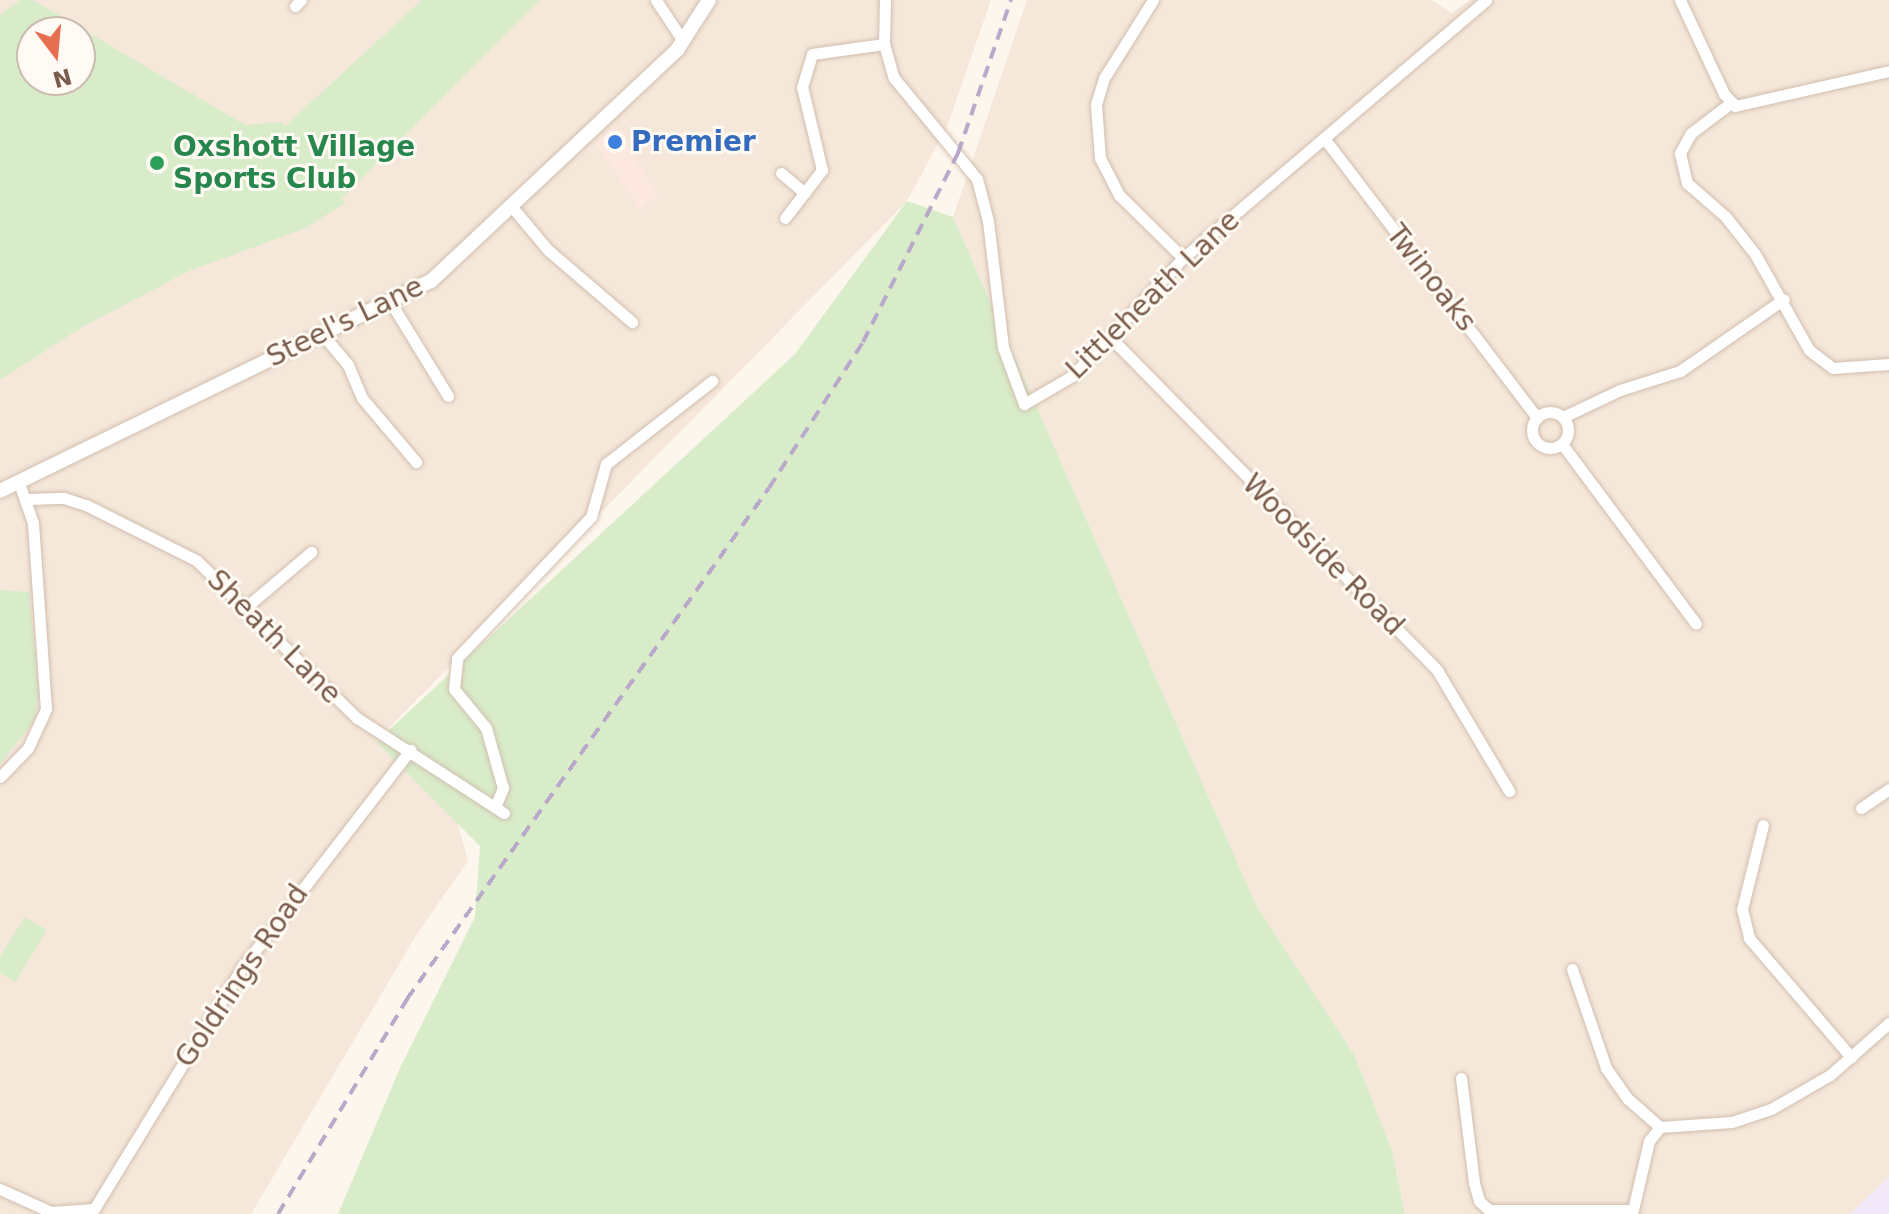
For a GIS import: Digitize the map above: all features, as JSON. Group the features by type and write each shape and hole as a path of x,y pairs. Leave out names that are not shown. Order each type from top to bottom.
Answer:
{"street":[{"path":"656,0 680,46"},
{"name":"Steel's Lane","path":"1,488 19,483 391,303 443,272 680,46 709,0"},
{"path":"785,218 805,193 823,161 802,87 812,54 884,44 885,0"},
{"path":"1153,0 1104,78 1096,105 1100,158 1119,195 1183,258"},
{"name":"Littleheath Lane","path":"884,44 894,78 969,165 984,198 1003,347 1024,404 1072,376 1112,339 1183,258 1486,0"},
{"path":"1680,0 1732,102 1748,106 1889,71"},
{"path":"1732,102 1691,133 1680,153 1680,168 1687,183 1735,229 1784,299 1809,350 1833,368 1889,364"},
{"name":"Twinoaks","path":"1324,138 1537,418 1532,429 1536,441 1546,448 1562,444 1696,624"},
{"path":"781,173 805,193"},
{"path":"512,207 548,250 632,322"},
{"path":"1563,417 1620,390 1680,371 1784,299"},
{"path":"391,303 448,396"},
{"path":"323,335 348,365 362,398 416,462"},
{"name":"Woodside Road","path":"1112,339 1437,670 1509,791"},
{"name":"Sheath Lane","path":"28,499 64,498 143,530 196,560 335,700 500,810 503,788 486,728 454,689 457,658 591,517 606,464 712,381"},
{"path":"1537,418 1552,412 1563,417 1569,428 1562,444"},
{"path":"0,777 28,748 46,709 28,499 19,483"},
{"path":"245,608 311,552"},
{"name":"Goldrings Road","path":"93,1212 241,969 410,750"},
{"path":"1861,808 1889,789"},
{"path":"1763,825 1743,896 1749,938 1851,1057"},
{"path":"1572,969 1606,1068 1628,1099 1660,1127"},
{"path":"1461,1078 1474,1183 1479,1201 1489,1210 1632,1212 1649,1141 1660,1127 1749,1117 1792,1099 1851,1057 1889,1023"},
{"path":"0,1189 51,1213 93,1212"}],"shaded area":[{"path":"0,0 991,0 947,127 907,201 376,741 454,810 468,861 417,934 251,1214 0,1214"},
{"path":"1027,0 1432,0 1451,13 1470,0 1889,0 1889,1214 1405,1214 1392,1151 1355,1056 1257,907 953,217"},
{"path":"614,124 657,194 640,209 596,143"},
{"path":"1889,1175 1889,1214 1850,1214 1887,1179"}],"green space":[{"name":"Oxshott Village Sports Club","path":"20,0 33,0 60,16 16,16 16,96 96,96 96,37 245,125 282,122 285,126 422,0 539,0 342,199 345,203 306,228 189,271 84,326 0,380 0,15"},
{"path":"907,201 953,217 1257,907 1355,1056 1392,1151 1405,1214 338,1214 400,1068 475,917 480,846 376,742 795,354"},
{"path":"0,590 29,592 39,693 35,720 0,764"},
{"path":"25,917 47,930 15,982 0,973 0,956"}],"railway":[{"path":"278,1214 407,999 769,488 863,342 958,153 1011,0"}],"place":[{"name":"Premier","path":"615,142"},
{"name":"Oxshott Village Sports Club","path":"157,163"}]}
